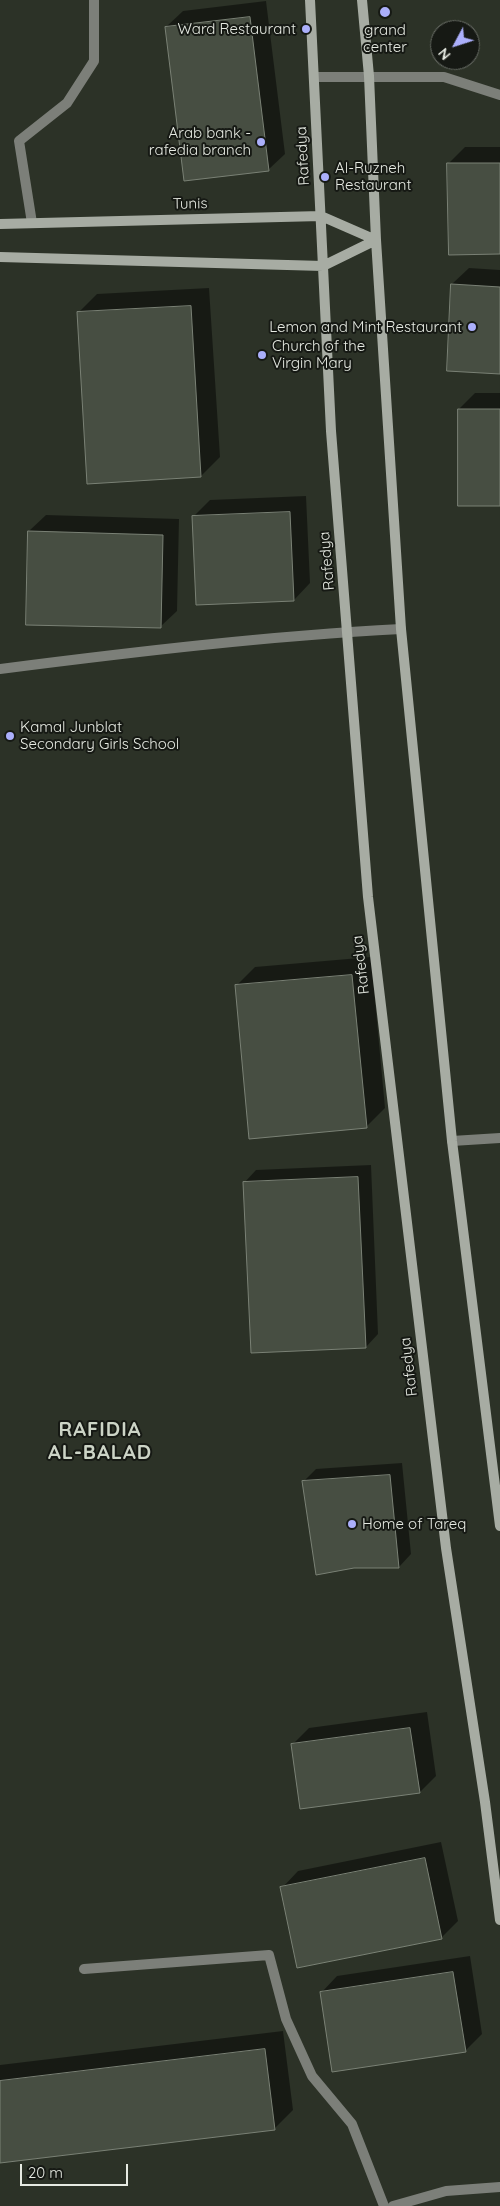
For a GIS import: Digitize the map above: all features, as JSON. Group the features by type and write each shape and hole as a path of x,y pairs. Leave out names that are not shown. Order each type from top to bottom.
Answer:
{"main road":[{"name":"Rafedya","path":"310,0 332,431 369,907 446,1548 485,1802 500,1920"},
{"path":"362,0 369,76 376,240 401,629 452,1141 500,1526"},
{"name":"Tunis","path":"0,224 321,216 376,240"},
{"path":"0,257 323,266 376,240"}],"street":[{"path":"32,222 20,140 67,103 94,61 94,0"},
{"path":"314,77 444,77 500,95"},
{"path":"0,670 86,658 348,632 401,629"},
{"path":"452,1141 500,1138"},
{"path":"84,1969 270,1954 286,2019 312,2076 352,2124 384,2206"},
{"path":"393,2206 446,2192 500,2187"}],"building":[{"path":"250,17 269,171 184,181 165,27"},
{"path":"447,163 500,163 500,254 449,255"},
{"path":"451,284 500,287 500,374 447,371"},
{"path":"191,306 201,477 87,484 77,312"},
{"path":"458,409 500,409 500,506 458,506"},
{"path":"290,512 294,601 196,605 192,516"},
{"path":"28,531 163,535 161,628 26,625"},
{"path":"352,975 367,1128 249,1139 235,985"},
{"path":"358,1177 366,1348 251,1353 243,1182"},
{"name":"Home of Tareq","path":"390,1475 399,1568 354,1568 316,1575 302,1481"},
{"path":"410,1728 420,1793 300,1809 291,1744"},
{"path":"425,1858 442,1939 297,1968 280,1887"},
{"path":"453,1972 466,2052 332,2072 320,1992"},
{"path":"265,2049 275,2130 0,2163 0,2081"}],"place":[{"name":"grand center","path":"385,12"},
{"name":"Ward Restaurant","path":"306,29"},
{"name":"Arab bank - rafedia branch","path":"261,142"},
{"name":"Al-Ruzneh Restaurant","path":"325,177"},
{"name":"Lemon and Mint Restaurant","path":"472,327"},
{"name":"Church of the Virgin Mary","path":"262,355"},
{"name":"Kamal Junblat Secondary Girls School","path":"10,736"},
{"name":"Home of Tareq","path":"352,1524"}],"district":[{"name":"RAFIDIA AL-BALAD","path":"100,1442"}]}
